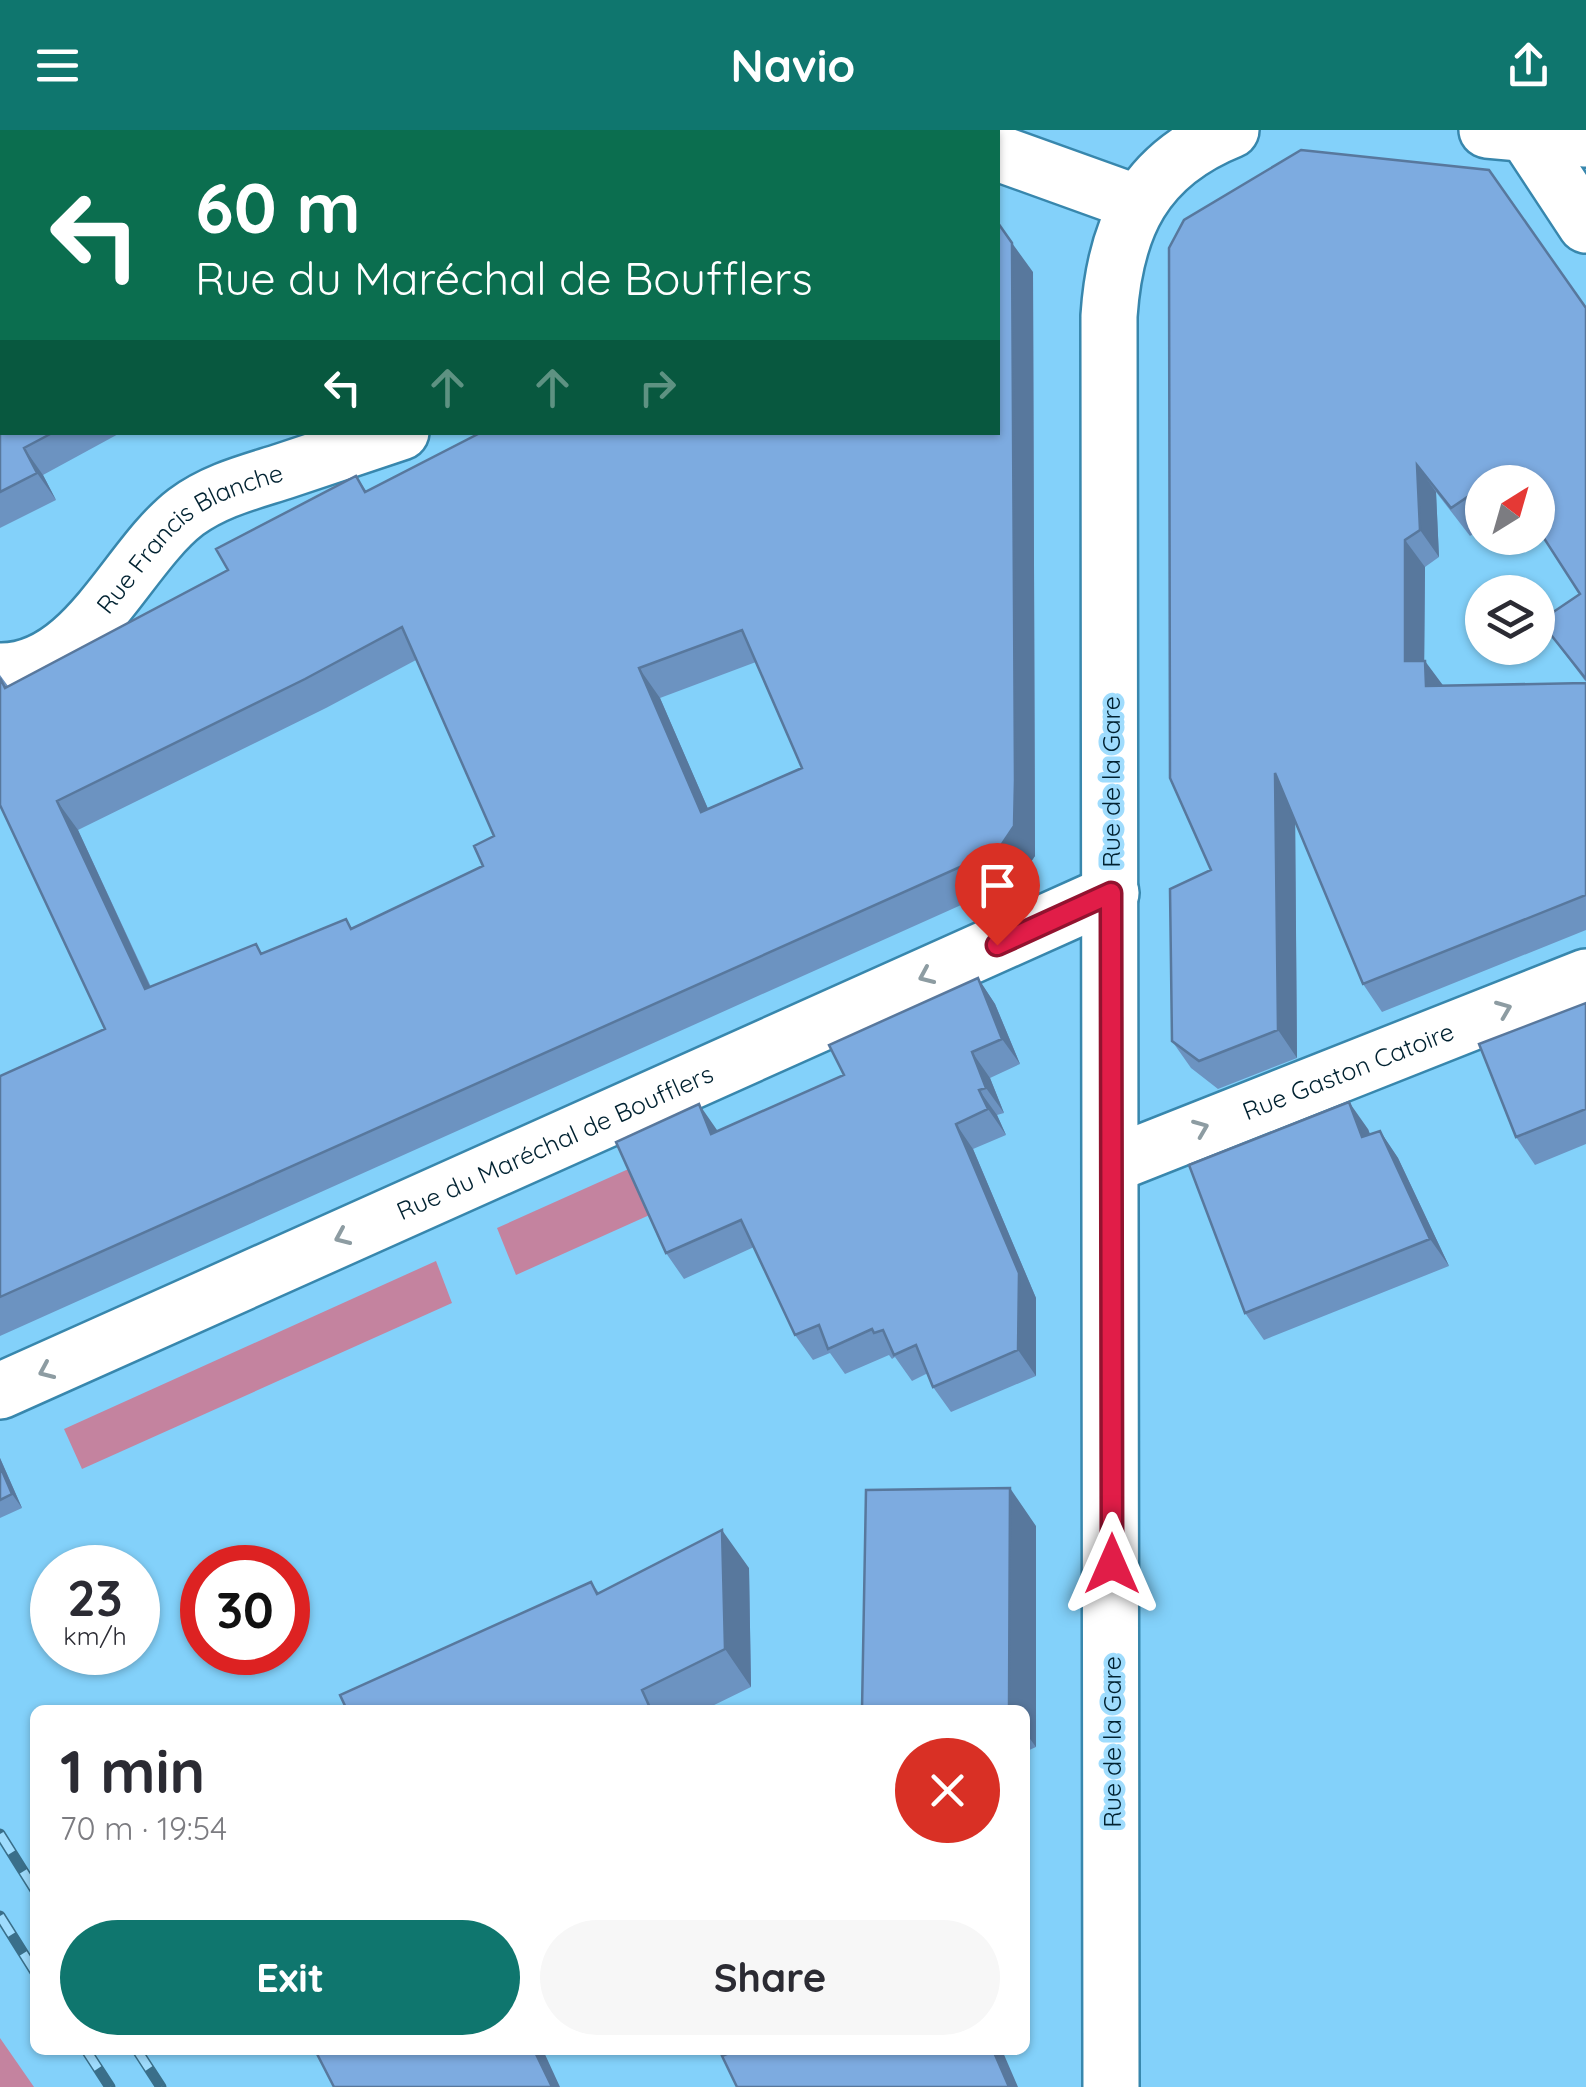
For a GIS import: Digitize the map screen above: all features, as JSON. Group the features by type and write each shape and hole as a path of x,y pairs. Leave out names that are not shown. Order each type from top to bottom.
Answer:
{"street":[{"name":"Rue de la Gare","path":"1111,2087 1109,316 1119,241 1137,204 1158,177 1190,151 1231,130"},
{"path":"1506,132 1586,139"},
{"path":"1506,132 1586,225"},
{"path":"1000,154 1137,204"},
{"name":"Rue Francis Blanche","path":"0,671 18,671 46,658 80,634 160,536 210,495 392,435"},
{"name":"Rue du Maréchal de Boufflers","path":"0,1392 1111,893"},
{"name":"Rue Gaston Catoire","path":"1111,1164 1586,977"}],"shaded area":[{"path":"633,1167 654,1213 516,1275 497,1228"},
{"path":"436,1261 452,1303 82,1469 64,1429"},
{"path":"0,2038 34,2087 0,2087"}],"building":[{"path":"1301,150 1489,170 1586,308 1586,679 1555,640 1555,611 1580,594 1555,555 1555,465 1465,465 1465,499 1451,508 1417,465 1420,530 1405,540 1405,661 1425,661 1426,686 1586,683 1586,895 1363,984 1275,773 1278,1030 1199,1061 1172,1041 1170,889 1211,870 1170,778 1169,248 1184,220"},
{"path":"1000,226 1012,243 1014,826 998,850 0,1297 0,1076 105,1029 0,805 0,678 5,688 228,570 216,549 356,476 365,492 476,435 1000,435","holes":["402,627 494,836 474,846 483,866 351,929 346,919 261,954 256,944 145,989 57,801","742,630 802,768 701,812 639,668"]},
{"path":"0,435 48,435 24,448 37,473 0,492"},
{"path":"978,978 1002,1039 972,1052 986,1088 979,1090 988,1109 956,1124 1019,1273 1018,1350 933,1387 916,1345 894,1355 883,1330 874,1333 872,1329 828,1349 819,1325 795,1335 741,1220 666,1253 616,1142 699,1104 711,1134 844,1075 829,1045"},
{"path":"1586,1003 1586,1109 1516,1137 1479,1044"},
{"path":"1349,1102 1362,1137 1380,1131 1430,1239 1245,1313 1189,1165"},
{"path":"0,1466 12,1494 0,1500"},
{"path":"1010,1488 1009,1705 862,1705 866,1490"},
{"path":"722,1530 725,1649 642,1690 649,1705 345,1705 340,1695 591,1582 597,1594"},
{"path":"318,2055 536,2055 552,2087 334,2087"},
{"path":"995,2055 1009,2087 737,2087 722,2056"}],"railway":[{"path":"0,1834 30,1882"},
{"path":"0,1916 30,1964"},
{"path":"89,2055 110,2087"},
{"path":"140,2055 161,2087"}],"route":[{"path":"997,945 1111,893 1112,1564"}]}
